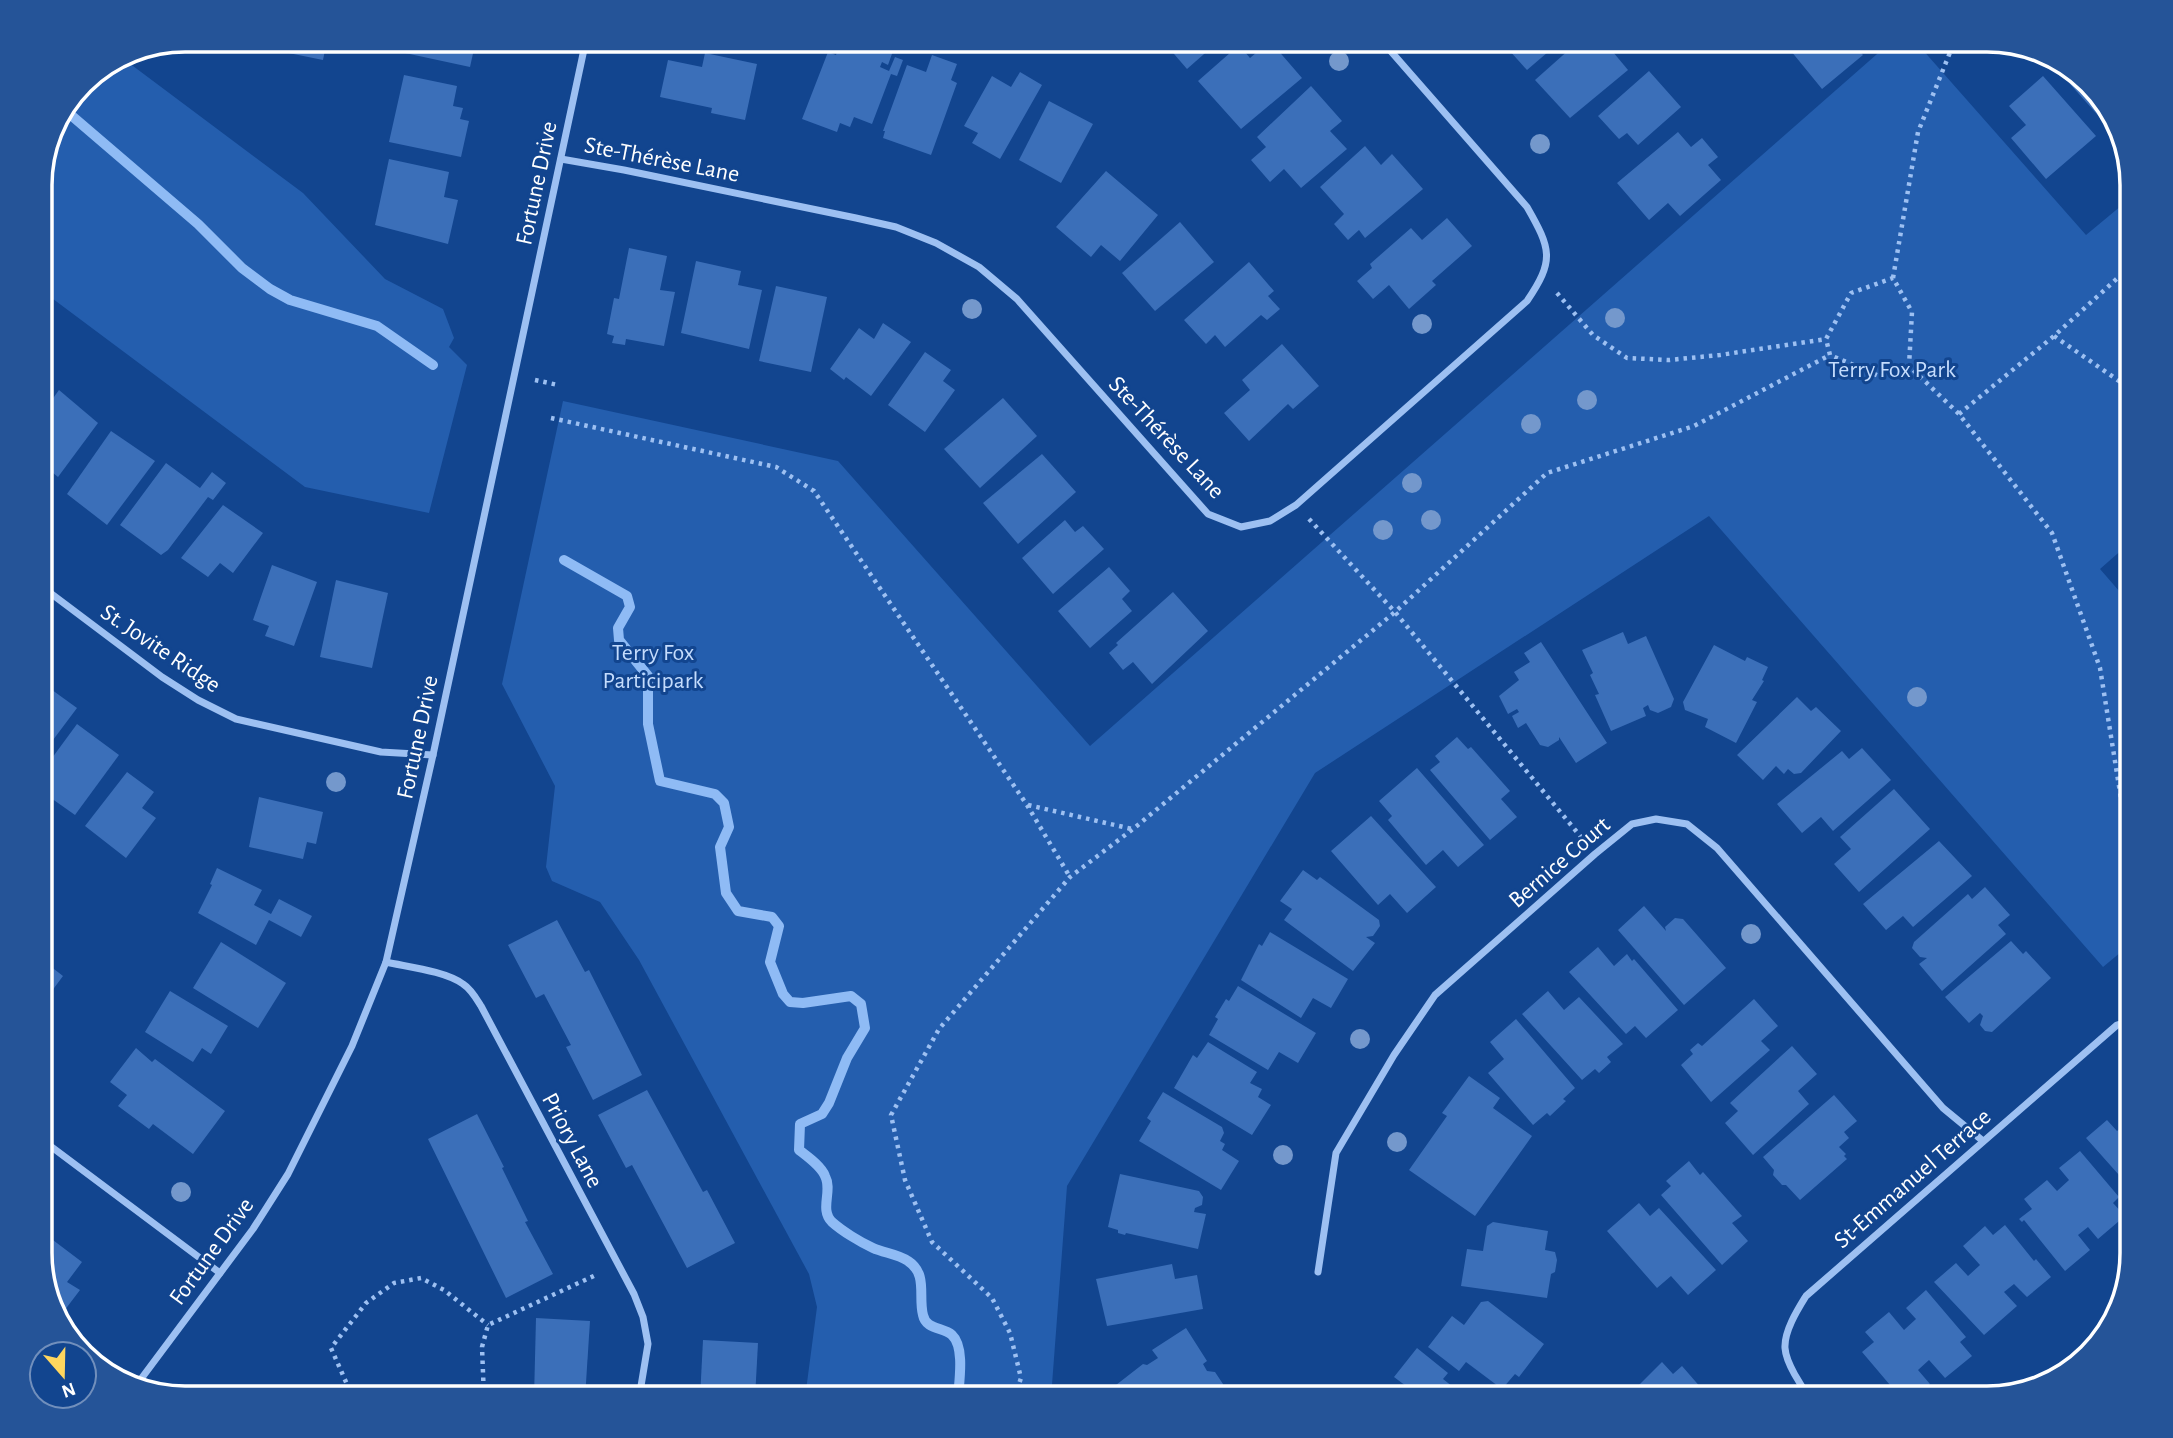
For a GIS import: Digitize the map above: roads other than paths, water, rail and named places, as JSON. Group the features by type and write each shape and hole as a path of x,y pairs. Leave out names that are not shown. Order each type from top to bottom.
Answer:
{"street":[{"name":"Ste-Thérèse Lane","path":"561,159 883,224 936,243 979,267 1017,299 1208,514 1241,527 1270,521 1296,505 1527,301 1542,279 1547,257 1544,238 1527,207 1392,52"},
{"name":"Fortune Drive","path":"142,1378 253,1229 288,1174 352,1046 386,962 583,53"},
{"name":"St. Jovite Ridge","path":"53,595 162,677 198,701 236,719 381,752 433,755"},
{"name":"Bernice Court","path":"1318,1272 1336,1153 1394,1055 1435,995 1632,824 1656,819 1688,824 1717,848 1943,1108 1983,1142"},
{"name":"Priory Lane","path":"386,962 461,982 472,993 634,1294 649,1344 641,1386"},
{"name":"St-Emmanuel Terrace","path":"1800,1386 1785,1348 1792,1320 1806,1296 2120,1024"},
{"path":"53,1148 220,1273"}],"waterway":[{"path":"72,116 198,224 242,268 270,289 290,300 377,326 433,365"},
{"path":"564,560 627,596 630,607 618,628 619,640 648,676 648,724 660,781 715,794 724,803 729,827 720,847 726,893 738,911 772,917 779,926 770,962 783,994 790,1002 803,1003 851,996 861,1004 865,1028 847,1058 822,1114 800,1124 799,1150 817,1165 825,1176 828,1188 826,1206 832,1222 868,1246 895,1255 914,1266 920,1279 925,1320 931,1326 952,1335 959,1348 959,1386"}],"park label":[{"name":"Terry Fox Park","path":"1892,369"},
{"name":"Terry Fox Participark","path":"653,666"}]}
